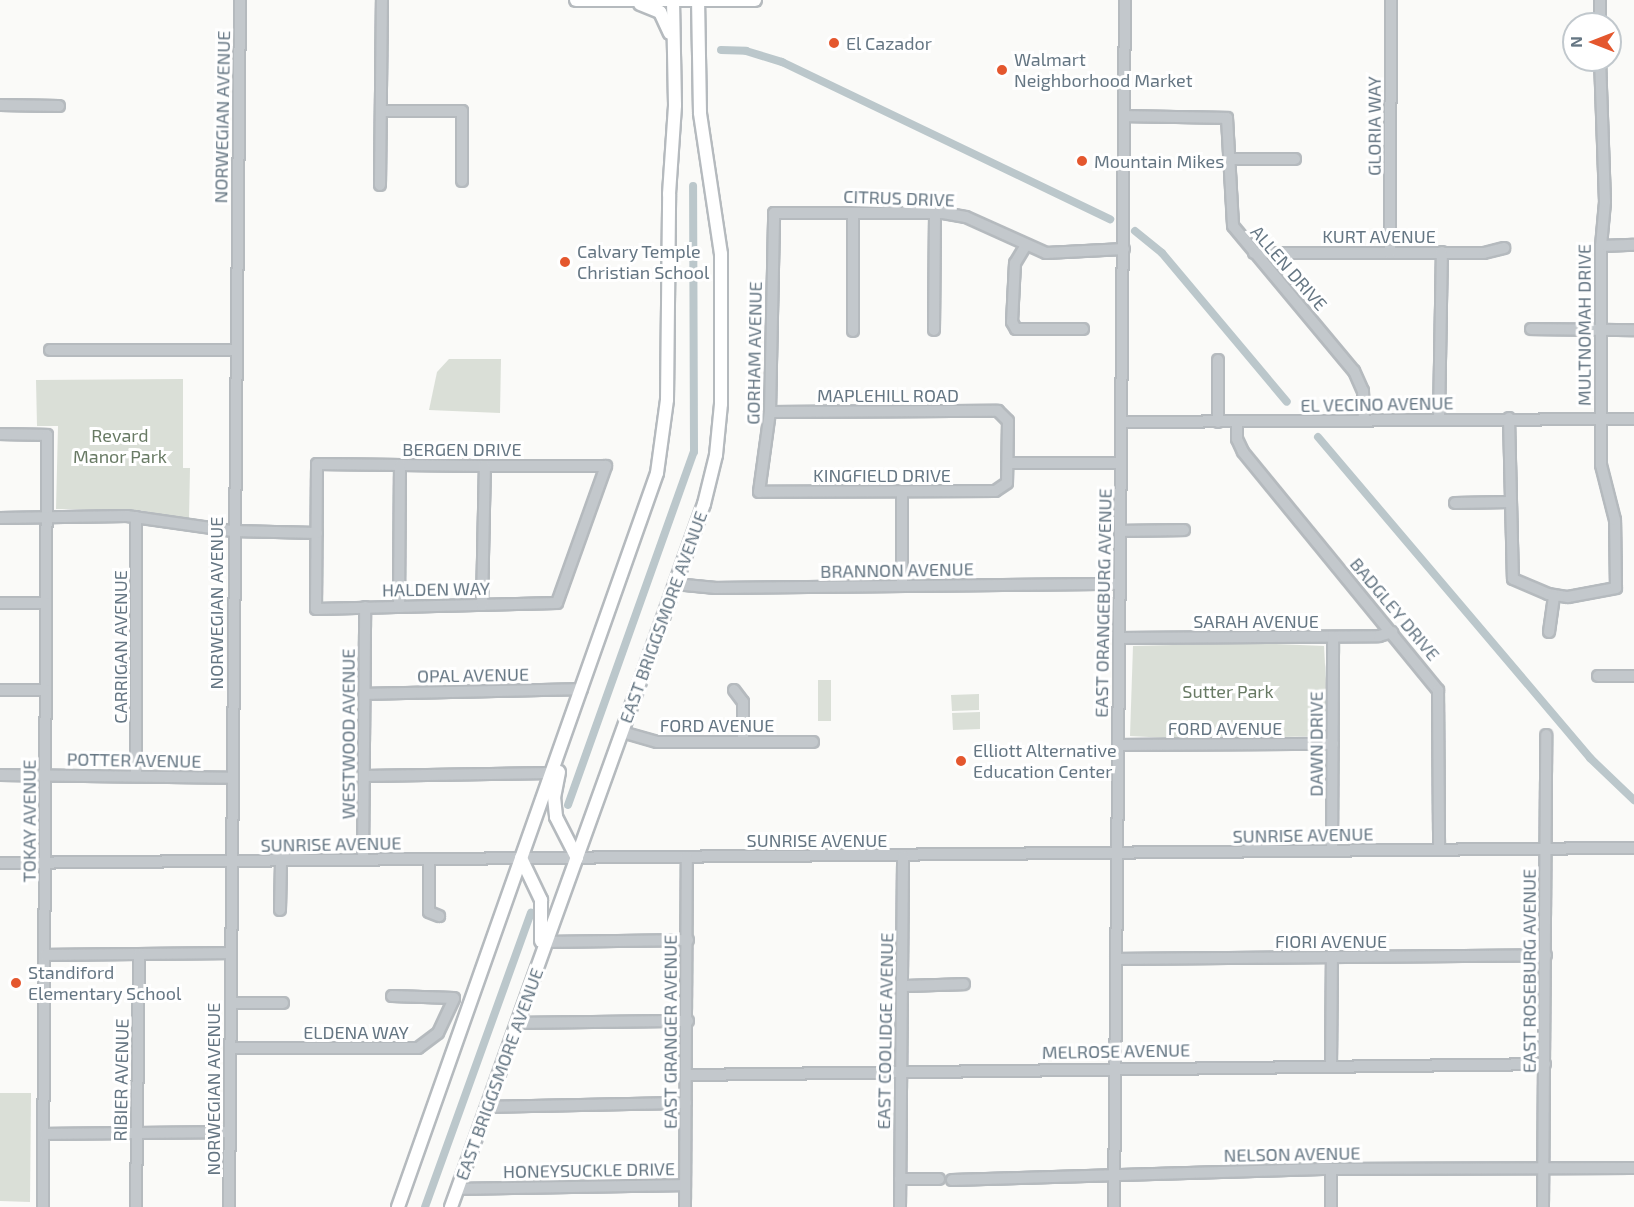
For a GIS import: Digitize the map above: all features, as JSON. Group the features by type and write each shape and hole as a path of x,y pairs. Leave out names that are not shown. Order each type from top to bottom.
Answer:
{"main road":[{"path":"576,0 630,2 755,0"},
{"path":"398,1207 652,494 664,436 669,194 675,105 673,1"},
{"name":"EAST BRIGGSMORE AVENUE","path":"451,1207 711,480 721,404 721,254 701,128 698,1"},
{"path":"630,2 660,12 669,25 673,45"},
{"path":"568,728 568,748 554,797 560,830 577,858"},
{"path":"521,858 536,884 542,910 542,938 533,980"}],"street":[{"name":"NORWEGIAN AVENUE","path":"229,1207 233,531 240,0"},
{"path":"381,185 382,0"},
{"name":"EAST ORANGEBURG AVENUE","path":"1114,1207 1125,0"},
{"name":"GLORIA WAY","path":"1390,253 1391,0"},
{"name":"MULTNOMAH DRIVE","path":"1554,595 1575,596 1616,588 1615,520 1602,480 1601,246 1605,167 1601,72"},
{"path":"0,105 60,106"},
{"path":"381,111 462,111 462,181"},
{"name":"ALLEN DRIVE","path":"1125,116 1227,118 1230,217 1236,232 1354,371 1363,391 1364,421"},
{"path":"1230,159 1295,159"},
{"name":"CITRUS DRIVE","path":"774,213 935,213 966,217 1026,245 1056,254 1124,249"},
{"name":"GORHAM AVENUE","path":"759,492 770,412 774,213"},
{"path":"852,331 853,213"},
{"path":"934,330 935,213"},
{"path":"1026,245 1015,263 1012,322 1016,329 1083,329"},
{"path":"1601,246 1634,245"},
{"name":"KURT AVENUE","path":"1254,253 1484,253 1503,248"},
{"path":"1439,419 1442,252"},
{"path":"1531,329 1634,330"},
{"path":"51,350 235,350"},
{"path":"1218,360 1218,422"},
{"name":"MAPLEHILL ROAD","path":"770,412 998,411 1005,414 1008,422 1008,463"},
{"path":"1509,418 1513,579 1554,595 1549,632"},
{"name":"EL VECINO AVENUE","path":"1121,422 1634,419"},
{"name":"BADGLEY DRIVE","path":"1237,422 1238,439 1243,452 1429,676 1440,697 1439,850"},
{"name":"TOKAY AVENUE","path":"0,434 47,435 43,1207"},
{"path":"1008,463 1120,463"},
{"name":"KINGFIELD DRIVE","path":"759,492 995,491 1005,487 1008,463"},
{"name":"BERGEN DRIVE","path":"316,533 316,464 606,466 556,603"},
{"path":"399,607 400,465"},
{"path":"482,605 485,466"},
{"path":"902,492 902,586"},
{"path":"1455,503 1510,502"},
{"path":"0,518 136,518 233,531 316,533"},
{"name":"CARRIGAN AVENUE","path":"136,518 136,776"},
{"path":"1120,531 1184,530"},
{"name":"HALDEN WAY","path":"316,533 316,609 556,603"},
{"name":"BRANNON AVENUE","path":"675,584 716,588 1119,584"},
{"path":"0,603 46,603"},
{"name":"WESTWOOD AVENUE","path":"363,860 365,608"},
{"name":"SARAH AVENUE","path":"1119,638 1334,637 1392,632"},
{"name":"DAWN DRIVE","path":"1332,851 1334,637"},
{"path":"1598,676 1634,676"},
{"name":"OPAL AVENUE","path":"365,694 582,689"},
{"path":"0,690 46,690"},
{"path":"734,690 743,702 743,741"},
{"name":"FORD AVENUE","path":"622,732 651,741 813,742"},
{"name":"EAST ROSEBURG AVENUE","path":"1543,1207 1546,735"},
{"name":"FORD AVENUE","path":"1118,745 1333,744"},
{"path":"364,776 552,773"},
{"name":"POTTER AVENUE","path":"0,775 231,778"},
{"name":"SUNRISE AVENUE","path":"0,862 281,862 1634,848"},
{"name":"EAST COOLIDGE AVENUE","path":"900,1207 903,856"},
{"name":"EAST GRANGER AVENUE","path":"685,1207 687,857"},
{"path":"429,860 429,912 439,916"},
{"path":"280,909 281,862"},
{"path":"547,942 688,940"},
{"path":"45,955 231,953"},
{"name":"RIBIER AVENUE","path":"136,1207 139,954"},
{"name":"FIORI AVENUE","path":"1116,959 1546,956"},
{"path":"1331,1066 1332,957"},
{"path":"902,986 963,984"},
{"name":"ELDENA WAY","path":"230,1048 418,1048 438,1033 454,998 392,996"},
{"path":"231,1003 283,1003"},
{"path":"517,1023 687,1021"},
{"name":"MELROSE AVENUE","path":"687,1075 1545,1064"},
{"path":"487,1107 686,1103"},
{"path":"44,1134 230,1132"},
{"name":"NELSON AVENUE","path":"952,1180 1331,1169 1634,1168"},
{"path":"1330,1207 1331,1169"},
{"path":"900,1179 939,1179"},
{"name":"HONEYSUCKLE DRIVE","path":"458,1189 685,1185"}],"green space":[{"path":"449,359 501,359 500,413 429,410 437,372"},
{"name":"Revard Manor Park","path":"183,379 183,468 190,468 189,519 138,510 56,509 58,426 37,426 36,380"},
{"name":"Sutter Park","path":"1252,643 1324,646 1327,703 1323,736 1187,739 1130,736 1133,646"},
{"path":"818,680 831,680 831,721 818,721"},
{"path":"979,694 979,710 952,711 951,695"},
{"path":"980,712 980,729 953,730 952,713"},
{"path":"0,1093 31,1093 30,1202 0,1201"}],"waterway":[{"path":"721,50 746,51 782,62 1110,219"},
{"path":"568,805 694,452 693,186"},
{"path":"1135,231 1162,253 1287,402"},
{"path":"1318,437 1590,758 1634,800"},
{"path":"425,1207 531,912"}],"place":[{"name":"El Cazador","path":"834,43"},
{"name":"Walmart Neighborhood Market","path":"1002,70"},
{"name":"Mountain Mikes","path":"1082,161"},
{"name":"Calvary Temple Christian School","path":"565,262"},
{"name":"Elliott Alternative Education Center","path":"961,761"},
{"name":"Standiford Elementary School","path":"16,983"}]}
